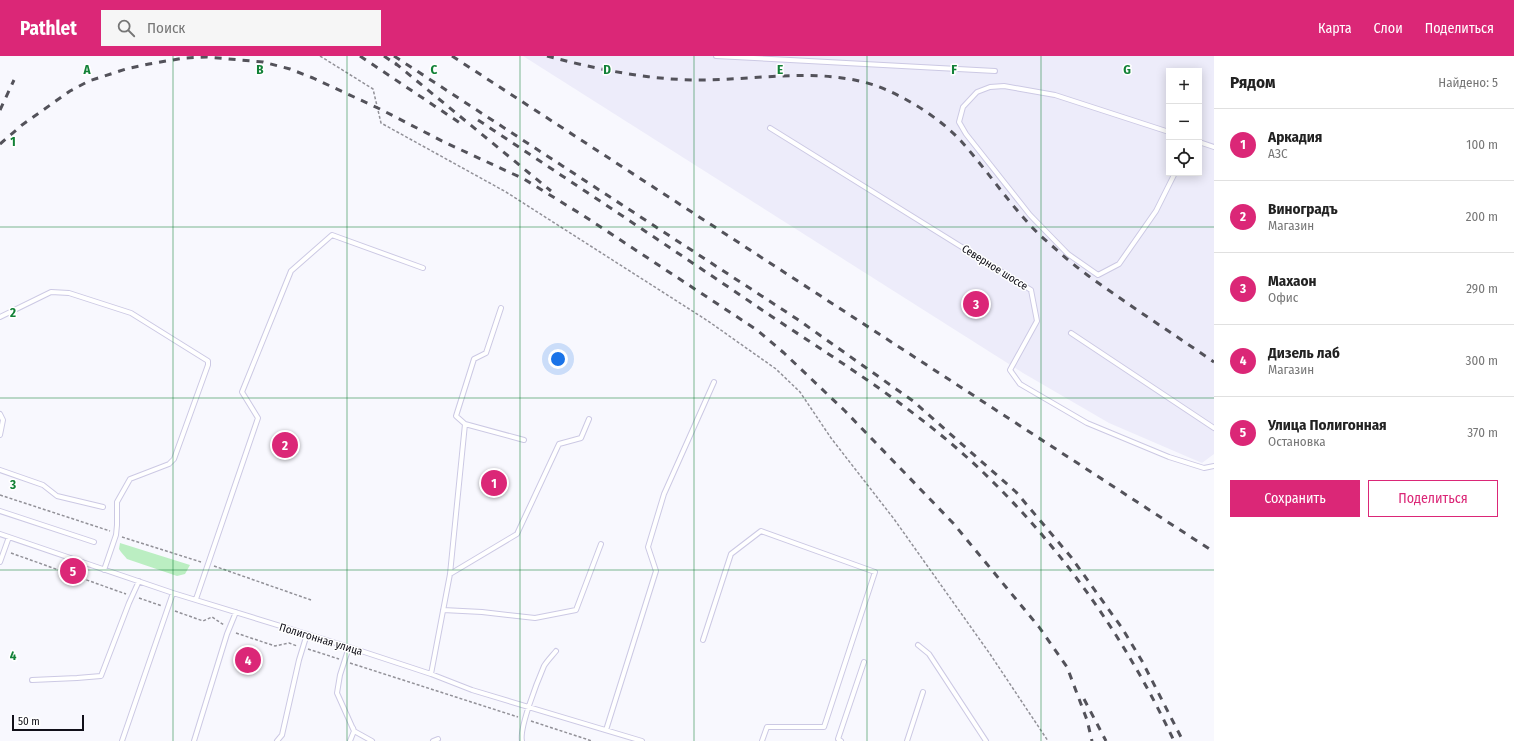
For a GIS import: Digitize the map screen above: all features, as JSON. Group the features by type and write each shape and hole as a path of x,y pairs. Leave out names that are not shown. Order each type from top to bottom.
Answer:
{"lane":[{"path":"716,56 995,71"},
{"path":"1166,131 1055,95 1004,86 990,87 977,92 963,107 959,122 966,134 1030,215 1068,254 1098,275 1119,264 1156,211 1174,176"},
{"name":"Северное шоссе","path":"770,128 1032,290 1037,321 1010,370 1020,384 1087,423 1169,457 1204,468 1214,466"},
{"path":"1202,143 1214,147"},
{"path":"196,600 258,418 242,392 291,271 332,235 423,268"},
{"path":"0,317 51,292 69,293 131,313 208,361 208,365 174,459 169,464 130,479 117,502 116,535 104,570"},
{"path":"501,308 486,353 474,359 456,416 465,424 524,440"},
{"path":"1071,333 1214,428"},
{"path":"606,730 656,571 648,547 664,494 714,382"},
{"path":"0,414 3,420 0,434"},
{"path":"450,574 516,534 559,444 581,438 589,419"},
{"path":"431,674 450,574 465,424"},
{"path":"0,470 43,485 56,496 103,507"},
{"path":"0,511 94,542"},
{"path":"703,640 731,554 761,530 875,572 824,727 767,727 762,741"},
{"name":"Полигонная улица","path":"0,534 174,593 431,674 472,690 642,741"},
{"path":"0,562 9,537"},
{"path":"443,610 482,612 536,618 576,610 601,544"},
{"path":"32,680 101,676 139,581"},
{"path":"122,741 174,593"},
{"path":"194,741 227,634 236,612"},
{"path":"277,741 282,735 299,660 307,634"},
{"path":"918,645 929,654 986,741"},
{"path":"349,647 340,675 337,693 354,731 372,741"},
{"path":"522,741 521,736 529,707 545,664 556,651"},
{"path":"841,741 838,739 864,662"},
{"path":"907,741 923,692"},
{"path":"350,741 354,731"},
{"path":"433,741 438,739"}],"path":[{"path":"320,56 373,89 381,123 506,192 708,321 776,369 800,392 831,438 894,519 990,654 1048,741"},
{"path":"0,495 311,600"}],"shaded area":[{"path":"523,56 1214,56 1214,454 1202,463 1109,423 1023,373"}],"green space":[{"path":"120,543 190,565 185,574 177,576 127,559 119,549"}],"railway":[{"path":"360,56 460,123"},
{"path":"384,56 397,65"},
{"path":"394,56 797,319 913,401 1016,492 1071,557 1122,628 1142,661 1183,741"},
{"path":"452,56 1214,552"},
{"path":"547,56 622,73 681,80 809,76 853,80 885,89 920,108 952,132 970,151 1012,205 1030,225 1040,236 1067,259 1110,291 1214,362"},
{"path":"0,144 22,125 70,91 89,81 126,69 149,64 184,58 207,57 263,62 290,69 380,109 444,142 524,179 584,216 757,330 784,353 845,411 953,523 1039,627 1067,667 1087,720 1092,741"},
{"path":"395,63 551,191"},
{"path":"0,110 14,80"},
{"path":"478,120 858,373 914,414 967,457 1020,510 1046,540 1095,603 1137,670 1174,741"},
{"path":"1084,699 1106,741"}],"place":[{"name":"Махаон","path":"976,304"},
{"name":"Виноградъ","path":"285,445"},
{"name":"Аркадия","path":"494,483"},
{"name":"Улица Полигонная","path":"73,571"},
{"name":"Дизель лаб","path":"248,660"}]}
